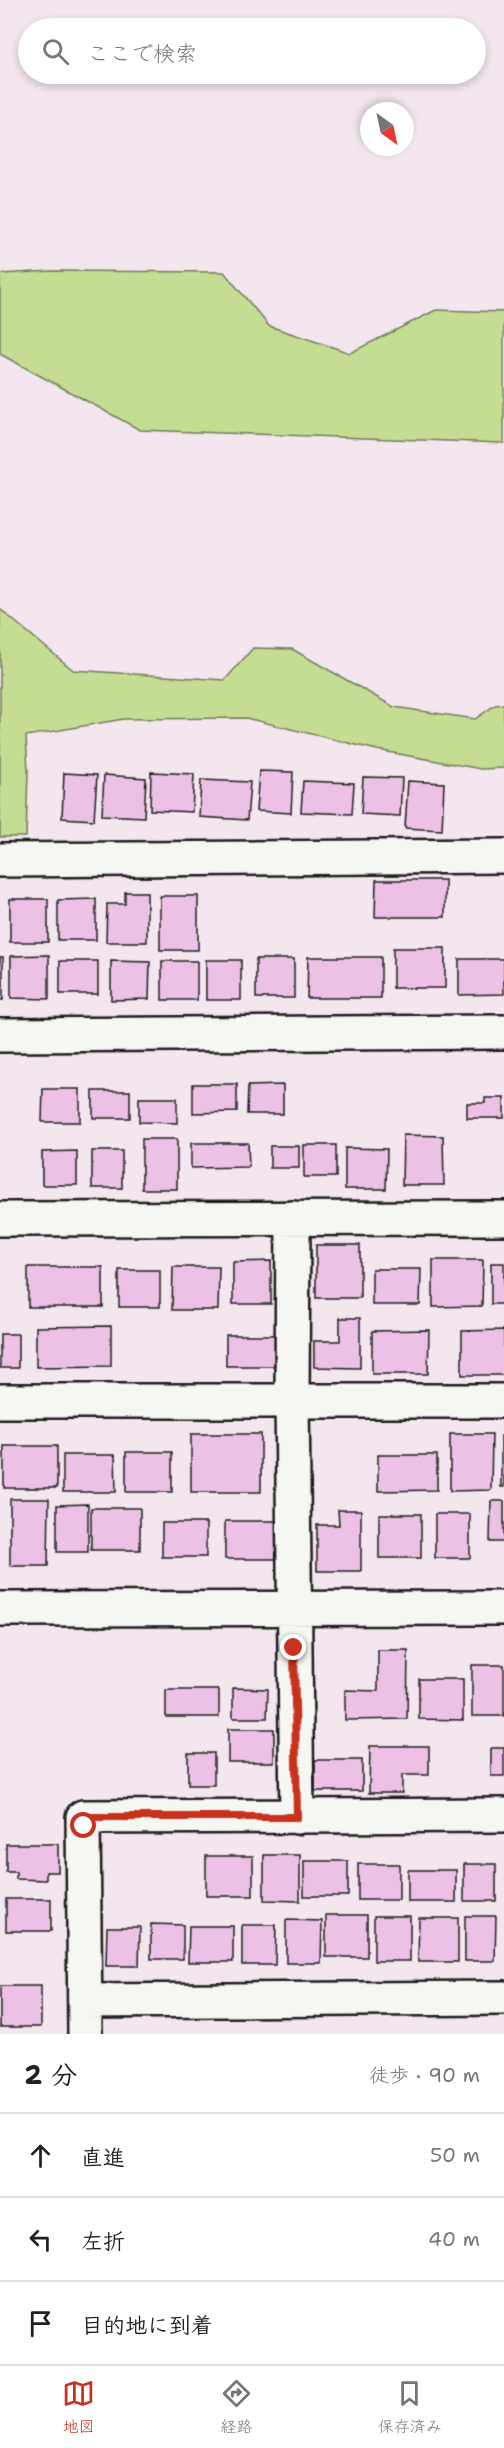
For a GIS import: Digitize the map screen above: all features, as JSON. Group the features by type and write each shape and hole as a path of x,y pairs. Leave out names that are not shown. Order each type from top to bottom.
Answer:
{"street":[{"path":"0,860 504,856"},
{"path":"0,1035 504,1032"},
{"path":"293,1218 292,1400 297,1817"},
{"path":"0,1220 504,1218"},
{"path":"0,1401 504,1401"},
{"path":"0,1609 504,1608"},
{"path":"85,2034 83,1817 504,1815"},
{"path":"85,2001 504,1998"}],"green space":[{"path":"52,271 224,272 269,326 350,353 436,310 504,312 504,443 140,430 0,354 0,274"},
{"path":"0,609 73,670 225,680 253,648 292,649 394,707 475,719 495,705 504,704 504,768 481,769 377,750 246,718 123,719 26,736 28,771 26,837 0,837"}],"building":[{"path":"259,771 293,772 291,813 256,811"},
{"path":"151,772 194,774 192,812 150,810"},
{"path":"64,773 97,775 94,820 62,818"},
{"path":"104,775 146,778 144,817 102,815"},
{"path":"363,777 402,778 400,816 361,814"},
{"path":"201,780 250,782 247,820 199,817"},
{"path":"303,781 354,783 352,814 301,812"},
{"path":"408,781 444,783 442,830 405,828"},
{"path":"376,880 445,880 445,917 375,917"},
{"path":"125,892 147,892 147,942 106,942 107,904 125,904"},
{"path":"160,896 198,896 198,950 160,950"},
{"path":"10,899 48,899 48,942 10,942"},
{"path":"96,899 96,940 58,940 58,900"},
{"path":"393,948 445,948 445,988 393,988"},
{"path":"49,955 49,999 11,998 11,956"},
{"path":"0,957 3,957 3,1000 0,1000"},
{"path":"308,957 381,957 381,998 307,998"},
{"path":"256,959 294,959 294,998 256,998"},
{"path":"459,959 504,959 504,994 459,995"},
{"path":"206,960 241,960 241,1000 206,1000"},
{"path":"60,961 98,961 98,994 60,994"},
{"path":"111,961 150,962 149,999 111,1000"},
{"path":"162,961 197,961 197,1000 162,1000"},
{"path":"193,1084 237,1084 237,1112 193,1113"},
{"path":"283,1085 283,1114 247,1114 248,1086"},
{"path":"43,1089 80,1089 80,1122 42,1122"},
{"path":"93,1091 130,1091 130,1118 93,1118"},
{"path":"139,1098 177,1098 177,1123 139,1122"},
{"path":"485,1098 504,1098 504,1118 467,1118 467,1103 485,1103"},
{"path":"403,1135 443,1136 444,1185 402,1185"},
{"path":"142,1139 177,1139 177,1189 142,1189"},
{"path":"191,1143 248,1143 249,1167 191,1168"},
{"path":"304,1145 336,1145 336,1177 304,1177"},
{"path":"270,1146 299,1146 299,1168 270,1168"},
{"path":"345,1148 387,1149 386,1189 345,1189"},
{"path":"77,1151 77,1185 42,1185 42,1152"},
{"path":"92,1151 122,1151 122,1188 92,1188"},
{"path":"316,1245 360,1245 360,1298 316,1298"},
{"path":"433,1260 483,1260 482,1306 433,1307"},
{"path":"271,1261 271,1304 233,1304 233,1262"},
{"path":"491,1263 504,1263 504,1304 491,1304"},
{"path":"28,1267 103,1267 103,1307 28,1307"},
{"path":"173,1267 219,1267 218,1310 172,1310"},
{"path":"372,1269 421,1269 420,1305 372,1305"},
{"path":"119,1270 160,1270 160,1307 119,1307"},
{"path":"340,1318 360,1318 360,1368 314,1367 314,1341 340,1341"},
{"path":"111,1326 111,1366 36,1367 36,1327"},
{"path":"429,1330 428,1374 372,1374 372,1331"},
{"path":"504,1330 504,1375 462,1375 462,1331"},
{"path":"0,1334 18,1334 18,1368 0,1368"},
{"path":"226,1335 275,1335 275,1366 226,1366"},
{"path":"191,1434 261,1434 261,1492 191,1492"},
{"path":"450,1434 492,1434 491,1490 450,1491"},
{"path":"501,1436 504,1436 504,1487 501,1487"},
{"path":"4,1446 57,1446 57,1488 4,1488"},
{"path":"126,1452 172,1452 172,1492 126,1492"},
{"path":"63,1455 115,1455 116,1492 63,1492"},
{"path":"378,1455 437,1455 437,1490 378,1491"},
{"path":"10,1499 49,1499 48,1566 10,1566"},
{"path":"491,1501 504,1501 504,1542 490,1542"},
{"path":"88,1504 88,1552 57,1552 57,1505"},
{"path":"91,1508 140,1508 140,1550 91,1550"},
{"path":"338,1510 361,1510 361,1571 317,1571 317,1525 339,1525"},
{"path":"379,1514 421,1514 421,1558 379,1558"},
{"path":"435,1514 470,1514 470,1558 435,1558"},
{"path":"225,1521 276,1521 276,1559 225,1559"},
{"path":"162,1523 206,1523 206,1557 162,1557"},
{"path":"378,1650 408,1650 407,1719 345,1720 345,1690 378,1691"},
{"path":"472,1665 504,1665 504,1716 472,1716"},
{"path":"419,1679 463,1679 463,1720 419,1719"},
{"path":"233,1688 268,1689 267,1718 233,1718"},
{"path":"166,1690 219,1690 219,1717 166,1717"},
{"path":"228,1729 274,1729 274,1762 228,1762"},
{"path":"370,1746 429,1746 429,1775 402,1775 402,1793 369,1793"},
{"path":"491,1748 504,1748 504,1776 491,1776"},
{"path":"188,1753 214,1753 214,1785 188,1785"},
{"path":"315,1760 362,1760 362,1791 315,1791"},
{"path":"6,1844 58,1844 58,1872 46,1872 46,1880 16,1879 16,1872 6,1872"},
{"path":"264,1855 300,1855 300,1901 264,1900"},
{"path":"206,1856 253,1856 253,1896 206,1896"},
{"path":"304,1861 348,1861 348,1896 304,1896"},
{"path":"358,1864 399,1864 399,1900 358,1900"},
{"path":"464,1864 496,1864 496,1901 464,1901"},
{"path":"408,1870 456,1870 456,1902 408,1902"},
{"path":"6,1899 51,1899 51,1931 6,1931"},
{"path":"326,1915 367,1915 367,1957 326,1957"},
{"path":"374,1916 410,1916 410,1961 374,1961"},
{"path":"465,1916 496,1916 495,1961 465,1961"},
{"path":"419,1918 458,1918 458,1962 418,1962"},
{"path":"286,1920 322,1921 321,1963 286,1963"},
{"path":"151,1924 183,1925 183,1959 151,1959"},
{"path":"242,1925 276,1925 275,1965 242,1965"},
{"path":"189,1926 233,1926 233,1962 188,1962"},
{"path":"107,1927 140,1927 139,1966 106,1966"},
{"path":"0,1986 41,1986 41,2027 0,2027"}],"route":[{"path":"84,1826 83,1817 297,1817 294,1648"}]}
